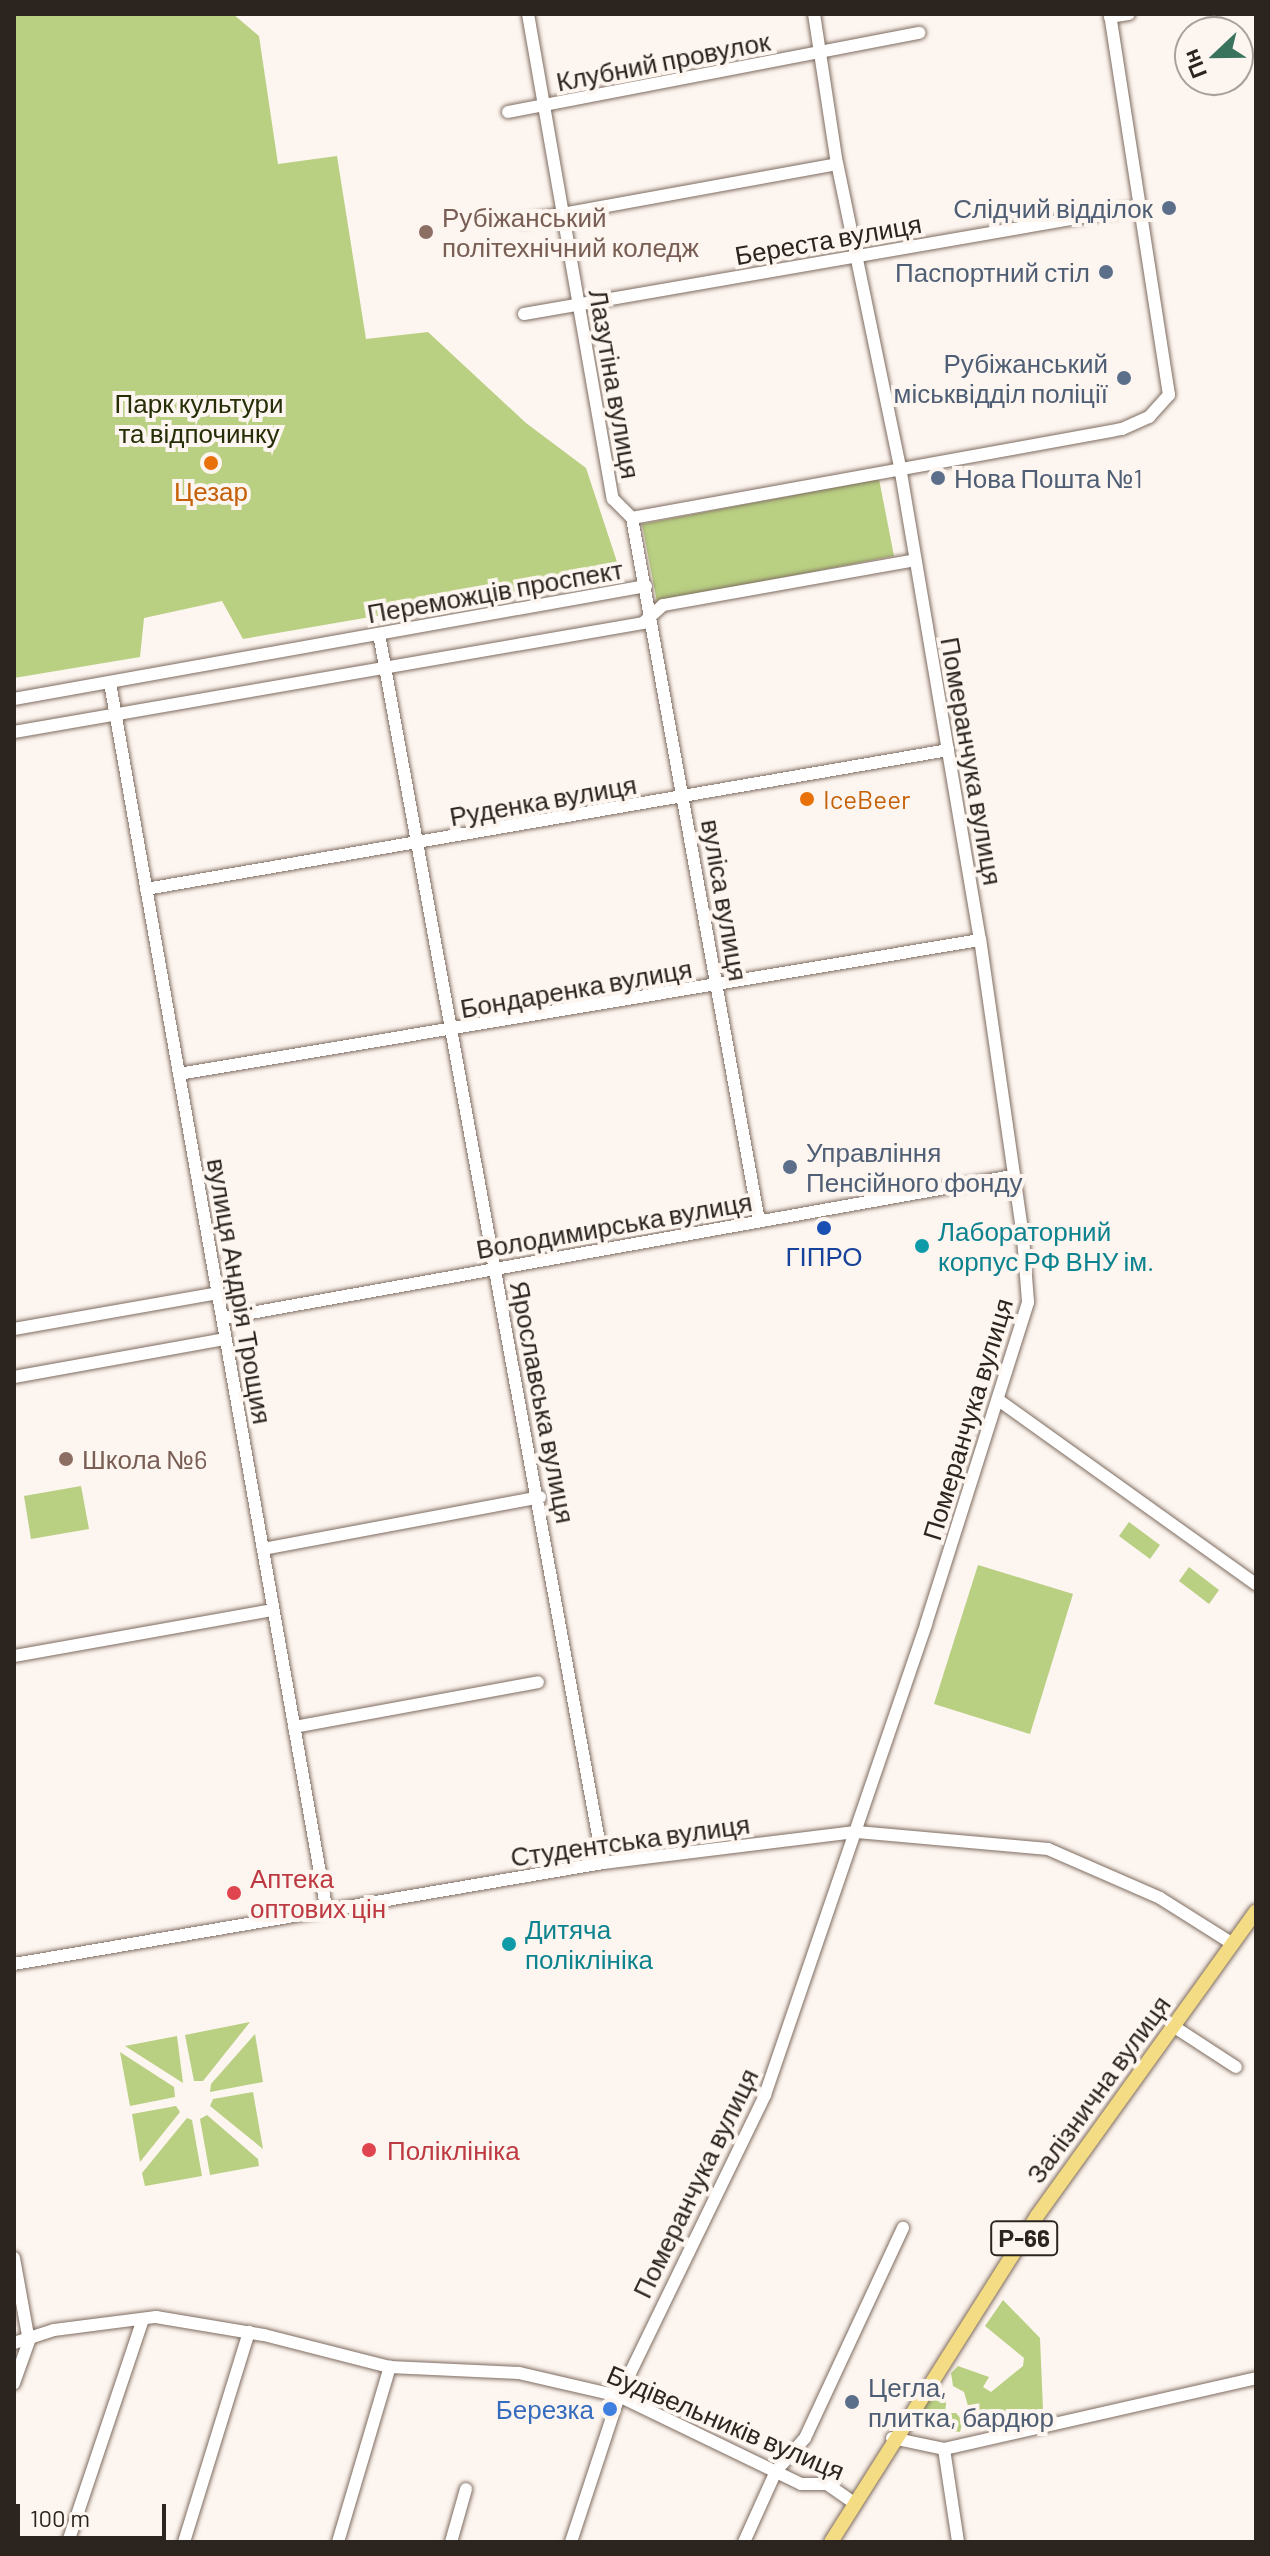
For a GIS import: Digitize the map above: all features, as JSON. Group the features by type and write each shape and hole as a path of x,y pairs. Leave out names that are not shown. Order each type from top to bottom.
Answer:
{"main road":[{"name":"Залізнична вулиця","path":"831,2542 892,2438 960,2343 1037,2216 1256,1912"}],"street":[{"name":"Лазутіна вулиця","path":"528,14 613,499 632,518"},
{"name":"Померанчука вулиця","path":"571,2542 619,2396 765,2095 857,1832 1000,1401 1028,1302 980,940 900,467 837,164 814,14"},
{"path":"1129,14 1110,15 1140,207"},
{"name":"Клубний провулок","path":"508,112 919,33"},
{"path":"524,221 837,164"},
{"name":"Береста вулиця","path":"524,314 1140,207"},
{"name":"Переможців проспект","path":"14,699 646,586 632,518 1122,429 1149,417 1169,395 1140,207"},
{"path":"14,732 652,618 663,605 915,560"},
{"name":"вуліса вулиця","path":"646,586 759,1221"},
{"name":"Ярославська вулиця","path":"379,634 494,1268 540,1497 603,1863"},
{"name":"вулиця Андрія Трощия","path":"110,683 326,1907"},
{"name":"Руденка вулиця","path":"146,889 416,845 948,750"},
{"name":"Бондаренка вулиця","path":"179,1074 452,1032 980,940"},
{"name":"Володимирська вулиця","path":"223,1318 1012,1176"},
{"path":"14,1329 218,1293"},
{"path":"14,1377 226,1339"},
{"path":"1000,1401 1256,1584"},
{"path":"263,1549 540,1497"},
{"path":"14,1656 273,1610"},
{"path":"294,1727 538,1682"},
{"name":"Студентська вулиця","path":"14,1964 326,1907 603,1863 857,1832 1048,1849 1149,1892 1233,1944"},
{"path":"1173,2026 1236,2067"},
{"path":"744,2542 776,2471 805,2438 903,2228"},
{"path":"14,2258 29,2341 14,2383"},
{"path":"68,2542 143,2319"},
{"name":"Будівельників вулиця","path":"14,2343 29,2341 54,2330 143,2319 249,2332 390,2367 519,2373 619,2396 801,2484 827,2484 853,2502"},
{"path":"184,2542 249,2332"},
{"path":"338,2542 390,2367"},
{"path":"892,2438 944,2449 1256,2378"},
{"path":"944,2449 958,2542"},
{"path":"451,2542 466,2489"}],"green space":[{"name":"Парк культури та відпочинку","path":"14,14 233,14 259,36 278,164 337,156 366,339 428,332 526,423 586,468 621,574 243,639 222,601 144,618 140,657 14,678"},
{"path":"879,479 894,556 657,602 642,524"},
{"path":"81,1486 89,1529 31,1539 24,1496"},
{"path":"1129,1522 1160,1545 1150,1559 1119,1536"},
{"path":"978,1565 1073,1594 1030,1734 934,1704"},
{"path":"1189,1567 1219,1590 1209,1604 1179,1581"},
{"path":"250,2022 203,2081 194,2081 185,2035"},
{"path":"255,2034 263,2082 210,2092 211,2084"},
{"path":"177,2036 183,2083 125,2046"},
{"path":"120,2052 174,2087 175,2097 130,2106"},
{"path":"253,2092 263,2149 210,2106 213,2099"},
{"path":"176,2106 180,2112 140,2162 132,2114"},
{"path":"207,2115 258,2159 259,2166 210,2175 200,2119"},
{"path":"187,2118 192,2120 202,2176 145,2186 142,2173"},
{"path":"1003,2300 1040,2338 1043,2410 1030,2422 1018,2410 1010,2410 1011,2425 984,2431 973,2423 964,2392 953,2386 951,2373 958,2366 989,2377 983,2387 991,2392 1023,2366 1024,2358 985,2326"},
{"path":"937,2385 947,2394 945,2413 956,2413 963,2421 960,2432 911,2426"}],"place":[{"name":"Слідчий відділок","path":"1169,208"},
{"name":"Рубіжанський політехнічний коледж","path":"426,232"},
{"name":"Паспортний стіл","path":"1106,272"},
{"name":"Рубіжанський міськвідділ поліції","path":"1124,378"},
{"name":"Цезар","path":"211,463"},
{"name":"Нова Пошта №1","path":"938,478"},
{"name":"IceBeer","path":"807,799"},
{"name":"Управління Пенсійного фонду","path":"790,1167"},
{"name":"ГІПРО","path":"824,1228"},
{"name":"Лабораторний корпус РФ ВНУ ім.","path":"922,1246"},
{"name":"Школа №6","path":"66,1459"},
{"name":"Аптека оптових цін","path":"234,1893"},
{"name":"Дитяча поліклініка","path":"509,1944"},
{"name":"Поліклініка","path":"369,2150"},
{"name":"Цегла, плитка, бардюр","path":"852,2402"},
{"name":"Березка","path":"610,2409"}]}
